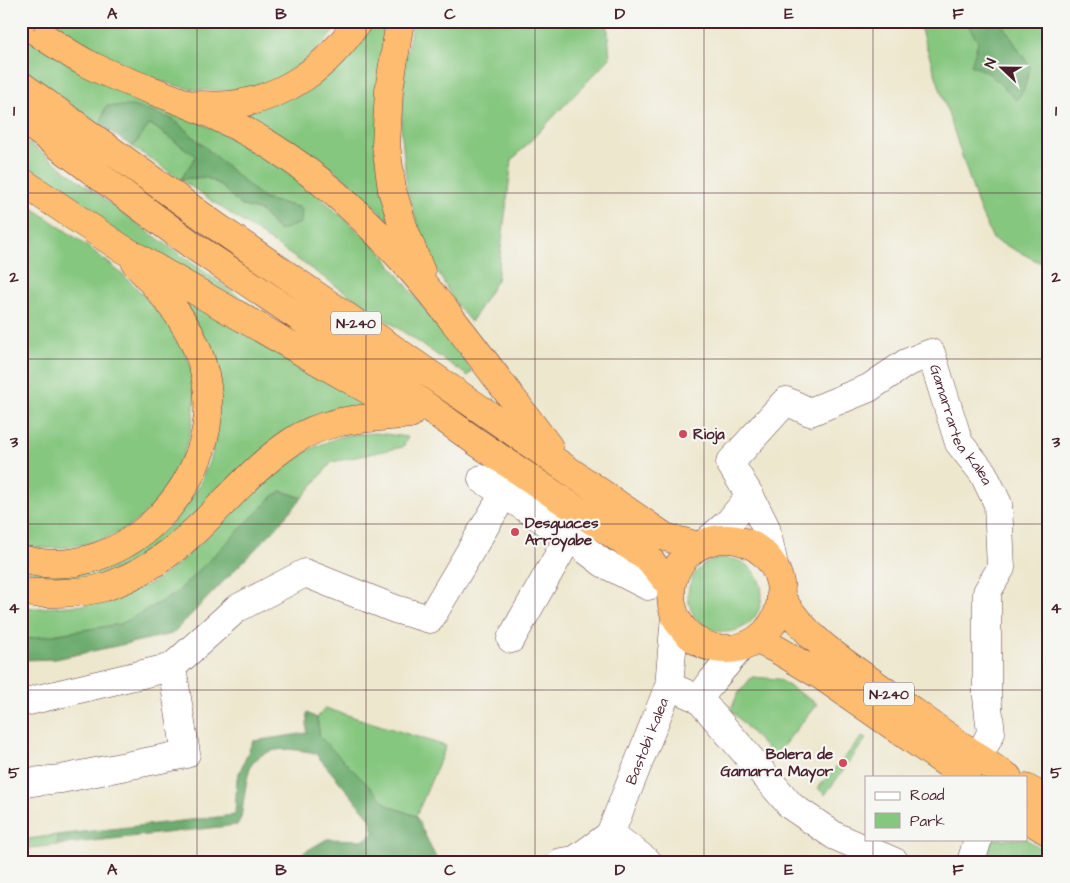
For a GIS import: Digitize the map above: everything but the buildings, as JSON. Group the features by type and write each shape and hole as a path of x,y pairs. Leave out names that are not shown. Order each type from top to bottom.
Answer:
{"highway":[{"path":"190,105 228,105 257,100 284,89 306,77 328,59 345,41 358,21"},
{"path":"400,21 389,90 386,145 392,190 404,229 428,290"},
{"path":"21,22 88,64 232,124 270,145 337,194 377,233 428,290 565,468"},
{"name":"N-240","path":"21,85 216,226 665,537 702,544"},
{"name":"N-240","path":"21,118 192,244 648,559 668,583 675,616 686,633 702,644 721,650 749,644 770,629 778,615 782,599 782,587 774,565 761,550 743,541 724,538 702,544 689,553 680,563 668,583"},
{"path":"21,181 121,248 410,414 475,441"},
{"path":"21,559 34,563 65,564 96,557 131,541 156,521 178,496 194,468 204,443 208,408 206,377 198,348 184,322 156,286 121,248"},
{"path":"21,592 66,593 104,587 137,573 165,556 189,536 260,467 294,440 321,428 347,420 410,414"},
{"name":"N-240","path":"782,599 792,616 819,644 977,759"},
{"name":"N-240","path":"749,644 778,650 823,677 1006,776"},
{"path":"1028,789 1049,801"},
{"path":"1028,819 1049,832"}],"street":[{"name":"Gamarrartea kalea","path":"774,565 766,528 750,496 730,463 786,401 810,412 869,388 906,363 931,352 959,443 983,473 998,504 1001,568 987,592 987,697 991,732 977,759"},
{"path":"482,479 603,562 648,586 668,583"},
{"path":"21,703 172,667 236,610 306,573 395,609 430,619 504,494"},
{"path":"702,544 729,522 750,496"},
{"path":"511,639 569,537"},
{"name":"Bastobi kalea","path":"599,862 669,686 675,616"},
{"path":"699,699 712,681 749,644"},
{"path":"21,783 61,779 186,754 172,667"},
{"path":"669,686 699,699 791,806 835,836 895,862"},
{"path":"561,862 575,860 611,834 648,862"},
{"path":"972,862 978,840"}],"green space":[{"path":"41,21 342,21 310,56 282,77 253,88 200,90 172,84 133,71 95,53"},
{"path":"369,21 390,21 388,221 357,189 327,165 287,138 244,116"},
{"path":"413,21 607,21 610,58 512,160 497,280 471,322 455,303 425,248 407,190 401,126 406,56"},
{"path":"918,21 1049,21 1049,267 993,239 979,208"},
{"path":"966,21 1000,21 1030,67 1024,90 1016,100 990,74 971,65 978,42"},
{"path":"21,35 282,163 380,251 472,371 468,376 133,147 150,124 197,156 181,179 205,177 219,184 240,205 261,211 279,231 302,208 264,199 173,119 106,106 100,125 21,68"},
{"path":"106,106 133,106 173,119 264,199 302,208 301,223 279,231 261,211 240,205 219,184 205,177 181,179 196,156 150,124 133,147 100,125"},
{"path":"21,137 136,223 265,315 264,318 142,249 21,171"},
{"path":"21,200 94,251 128,279 143,295 175,332 193,374 195,387 193,420 190,433 183,456 163,494 133,524 115,534 94,542 70,547 45,548 21,545"},
{"path":"184,299 377,404 321,416 148,558 79,583 21,583 21,569 124,557 171,525 198,488 213,452"},
{"path":"376,433 408,437 403,447 332,462 302,498 282,491 260,510 175,594 121,624 21,640 21,607 38,608 85,605 121,596 154,582 178,564 275,473 305,451 344,435"},
{"path":"282,491 302,498 276,528 172,634 56,659 21,660 21,640 121,624 175,594 273,496"},
{"path":"725,558 746,564 756,574 762,595 756,616 746,626 725,632 704,626 694,616 688,595 694,574 704,564"},
{"path":"752,677 778,679 817,704 774,757 731,710 737,695"},
{"path":"325,708 446,746 416,816 389,806 320,737 317,718"},
{"path":"307,713 317,718 320,737 389,806 416,816 438,862 297,862 301,854 327,839 364,840 374,833 370,818 315,753 290,749 265,753 252,764 247,781 241,818 237,825 58,845 57,835 235,815 237,778 253,741 307,733"},
{"name":"Bolera de Gamarra Mayor","path":"862,737 866,739 825,795 818,788"},
{"path":"57,835 58,845 21,849 21,840"},
{"path":"987,840 1028,840 1049,854 1049,862 987,862"}],"place":[{"name":"Rioja","path":"683,434"},
{"name":"Desguaces Arroyabe","path":"515,532"},
{"name":"Bolera de Gamarra Mayor","path":"843,763"}]}
